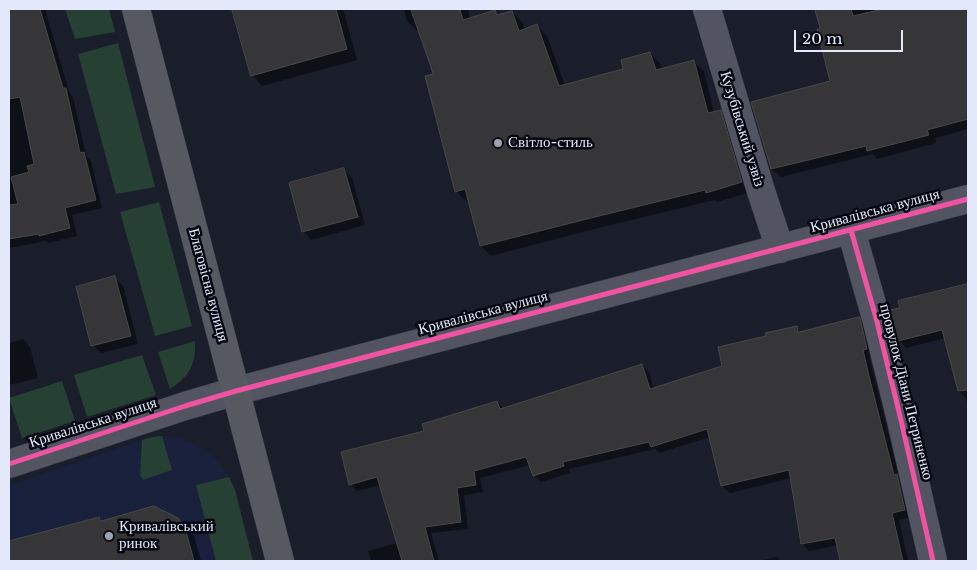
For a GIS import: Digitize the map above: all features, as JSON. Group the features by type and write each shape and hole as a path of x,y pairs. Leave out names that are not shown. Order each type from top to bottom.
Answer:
{"main road":[{"name":"Благовісна вулиця","path":"136,9 280,561"}],"street":[{"name":"Кузубівський узвіз","path":"707,9 757,179 780,249"},
{"name":"Кривалівська вулиця","path":"9,464 185,406 968,199"},
{"name":"провулок Діани Петриненко","path":"851,230 876,318 933,561"}],"shaded area":[{"path":"165,436 191,442 209,453 220,463 235,490 253,561 9,561 9,485 142,440"}],"green space":[{"path":"65,9 109,9 115,32 75,39"},
{"path":"118,43 155,187 116,194 78,54"},
{"path":"159,202 192,326 155,336 120,212"},
{"path":"195,341 193,363 190,369 170,389 158,352"},
{"path":"142,355 156,395 87,417 74,375"},
{"path":"62,381 75,421 22,438 9,398"},
{"path":"162,436 172,470 143,480 140,475 142,440"},
{"path":"229,477 235,490 253,561 216,561 196,485"}],"building":[{"path":"9,9 40,9 63,88 66,88 80,153 84,152 96,200 65,208 70,228 39,236 39,234 9,239 9,205 18,204 11,177 29,172 27,166 34,164 20,97 9,99"},
{"path":"232,9 336,9 347,49 251,76"},
{"path":"411,9 460,9 463,20 495,10 497,15 512,11 519,31 537,24 559,86 623,69 621,60 650,52 656,70 694,60 708,113 721,110 742,182 706,193 705,190 480,246 465,189 455,192 425,76 433,74"},
{"path":"815,9 851,9 853,16 883,9 968,9 968,119 927,130 929,135 867,151 866,146 771,169 751,102 830,81 817,29 820,29"},
{"path":"344,168 358,217 302,232 289,183"},
{"path":"115,276 131,336 91,346 76,287"},
{"path":"968,284 968,390 958,391 942,330 898,341 890,310 900,308 898,301"},
{"path":"860,317 867,349 863,350 869,376 894,475 897,474 905,510 892,513 903,561 840,561 835,538 801,544 789,470 721,486 707,429 651,447 649,442 563,462 564,466 533,476 526,457 474,471 476,485 457,488 461,522 425,527 434,561 402,561 377,477 349,485 341,452 424,431 422,424 497,401 500,409 642,364 650,389 722,366 718,347 766,336 765,333 797,326 798,332"},
{"name":"Кривалівський ринок","path":"154,506 178,518 184,524 194,561 9,561 9,541 99,517 100,521"}],"cycle path":[{"path":"9,464 236,391 968,199"},
{"path":"851,230 876,318 933,561"}],"place":[{"name":"Світло-стиль","path":"498,143"},
{"name":"Кривалівський ринок","path":"109,536"}]}
